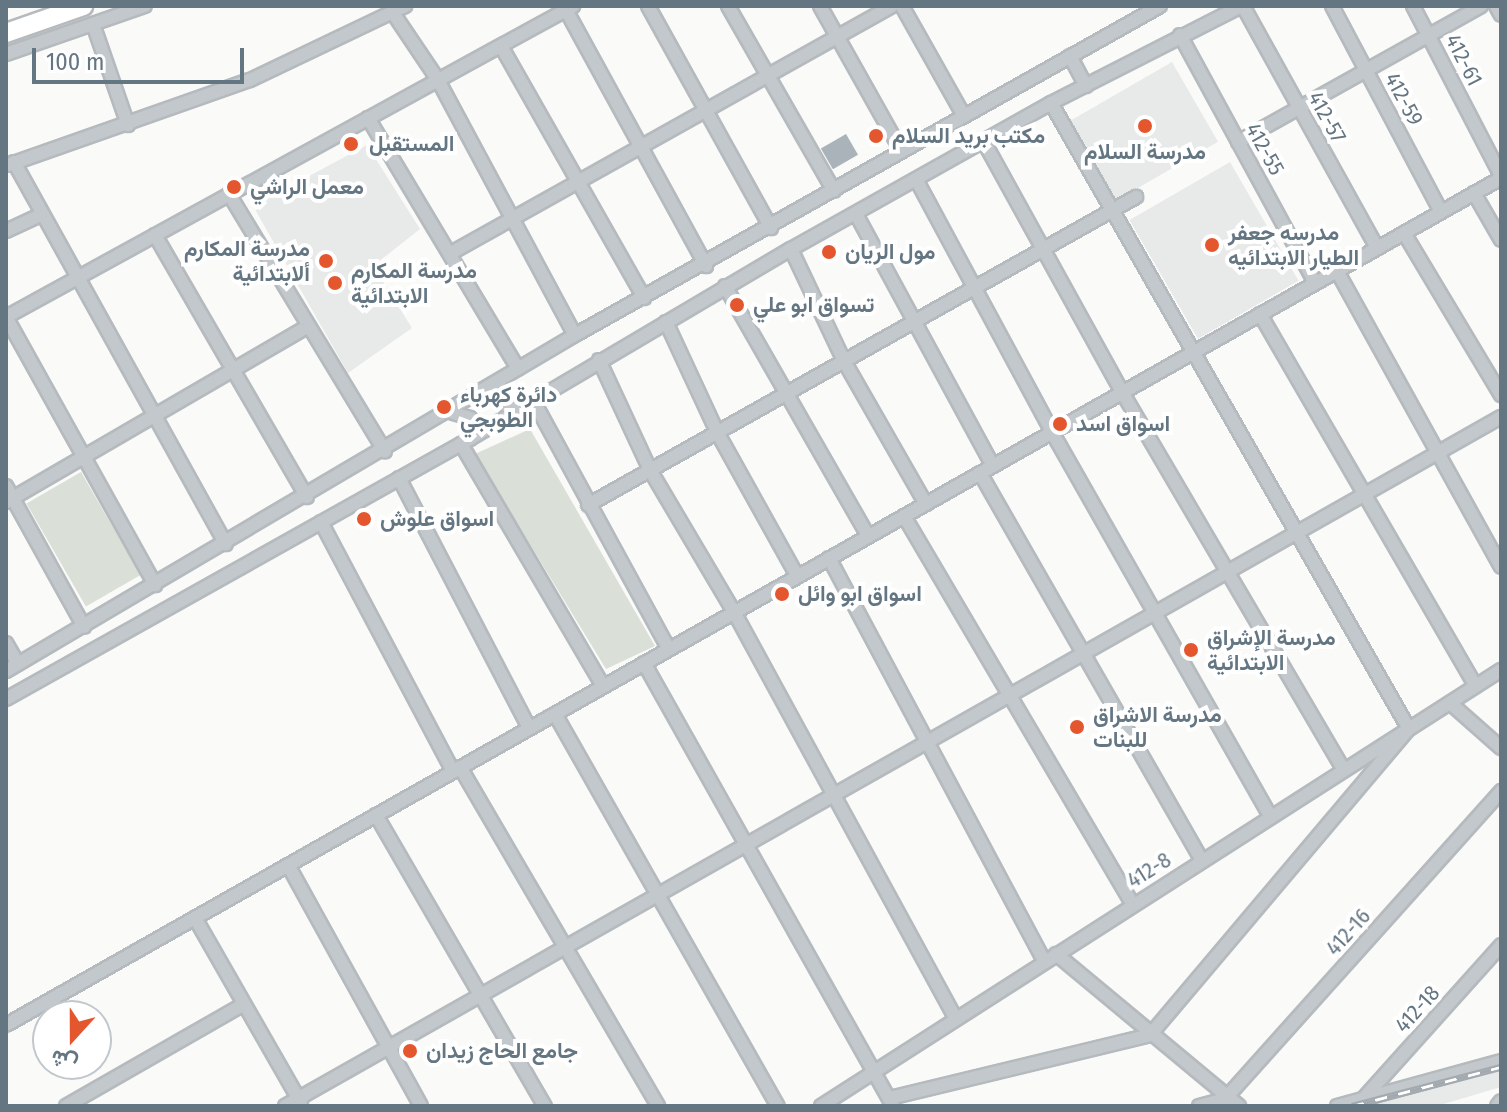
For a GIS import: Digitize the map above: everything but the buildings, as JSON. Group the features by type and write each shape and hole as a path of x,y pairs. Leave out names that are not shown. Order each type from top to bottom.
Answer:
{"main road":[{"path":"6,33 83,6"}],"street":[{"path":"6,54 145,6"},
{"path":"226,544 78,277 10,164 250,80 405,6"},
{"path":"648,6 771,228"},
{"path":"728,6 834,191"},
{"path":"820,6 902,152"},
{"path":"451,253 892,6"},
{"path":"902,6 964,116"},
{"path":"6,699 466,441 725,286 917,181 1051,103 1242,6"},
{"name":"412-57","path":"1242,6 1377,248"},
{"name":"412-59","path":"1332,6 1441,212"},
{"name":"412-61","path":"1413,6 1501,177"},
{"path":"1238,142 1481,6"},
{"path":"1496,6 1501,15"},
{"path":"6,671 450,414 575,335 706,266 1155,7"},
{"path":"155,585 6,317 569,8 706,266"},
{"path":"393,13 438,80 575,335"},
{"path":"93,24 128,125"},
{"name":"412-55","path":"1180,35 1315,283"},
{"path":"501,46 644,298"},
{"path":"1070,56 1086,86"},
{"path":"644,663 876,1068 891,1102 1150,1035 1409,729 1051,103"},
{"path":"368,118 518,369"},
{"path":"984,142 1122,392 1344,770"},
{"path":"6,1025 1501,177"},
{"path":"917,181 1052,432 1271,817"},
{"path":"1474,193 1501,240"},
{"path":"229,194 385,452"},
{"path":"588,505 1136,197"},
{"path":"856,214 993,466"},
{"path":"6,231 41,215"},
{"path":"1404,233 1501,396"},
{"path":"155,235 307,497"},
{"path":"791,249 844,361 926,504"},
{"path":"1337,271 1501,567"},
{"path":"725,286 783,395 868,536"},
{"path":"1260,314 1476,686"},
{"path":"666,322 717,432 797,576"},
{"path":"84,627 8,496 84,457 309,326"},
{"path":"599,360 650,470 734,612 955,1018"},
{"path":"499,383 499,403 519,409"},
{"path":"533,400 669,649"},
{"path":"450,414 470,418 466,441 603,686"},
{"path":"285,1106 301,1102 388,1048 1501,417"},
{"path":"980,473 1202,861"},
{"path":"399,478 529,728"},
{"path":"904,516 1133,905"},
{"path":"321,522 457,769 658,1106"},
{"path":"829,558 1044,961"},
{"path":"174,574 188,597"},
{"path":"6,643 18,664"},
{"name":"412-8","path":"821,1106 1501,670"},
{"path":"1450,703 1501,748"},
{"path":"555,714 778,1106"},
{"name":"412-16","path":"1225,1099 1501,791"},
{"path":"376,815 545,1106"},
{"path":"288,865 421,1106"},
{"path":"195,918 242,1005 301,1102"},
{"name":"412-18","path":"1363,1099 1501,945"},
{"path":"1056,954 1225,1099 1239,1106"},
{"path":"66,1106 242,1005"},
{"path":"1337,1106 1501,1061"},
{"path":"1199,1106 1225,1099"}],"shaded area":[{"path":"1172,62 1218,142 1117,200 1071,121"},
{"path":"367,145 420,229 373,266 412,328 348,373 253,206"},
{"path":"1230,162 1298,281 1198,339 1130,220"},
{"path":"530,429 655,646 606,669 475,454"},
{"path":"81,472 141,575 86,607 26,504"},
{"path":"1501,1060 1501,1087 1437,1106 1325,1106"}],"railway":[{"path":"1352,1106 1501,1067"}],"place":[{"name":"مدرسة السلام","path":"1145,126"},
{"name":"مكتب بريد السلام","path":"876,136"},
{"name":"المستقبل","path":"351,144"},
{"name":"معمل الراشي","path":"234,187"},
{"name":"مدرسه جعفر الطيار الابتدائيه","path":"1212,245"},
{"name":"مول الريان","path":"829,252"},
{"name":"مدرسة المكارم ألابتدائية","path":"326,261"},
{"name":"مدرسة المكارم الابتدائية","path":"335,283"},
{"name":"تسواق ابو علي","path":"737,305"},
{"name":"دائرة كهرباء الطوبجي","path":"444,407"},
{"name":"اسواق اسد","path":"1060,424"},
{"name":"اسواق علوش","path":"364,519"},
{"name":"اسواق ابو وائل","path":"782,594"},
{"name":"مدرسة الإشراق الابتدائية","path":"1191,650"},
{"name":"مدرسة الاشراق للبنات","path":"1077,727"},
{"name":"جامع الحاج زيدان","path":"410,1051"}]}
